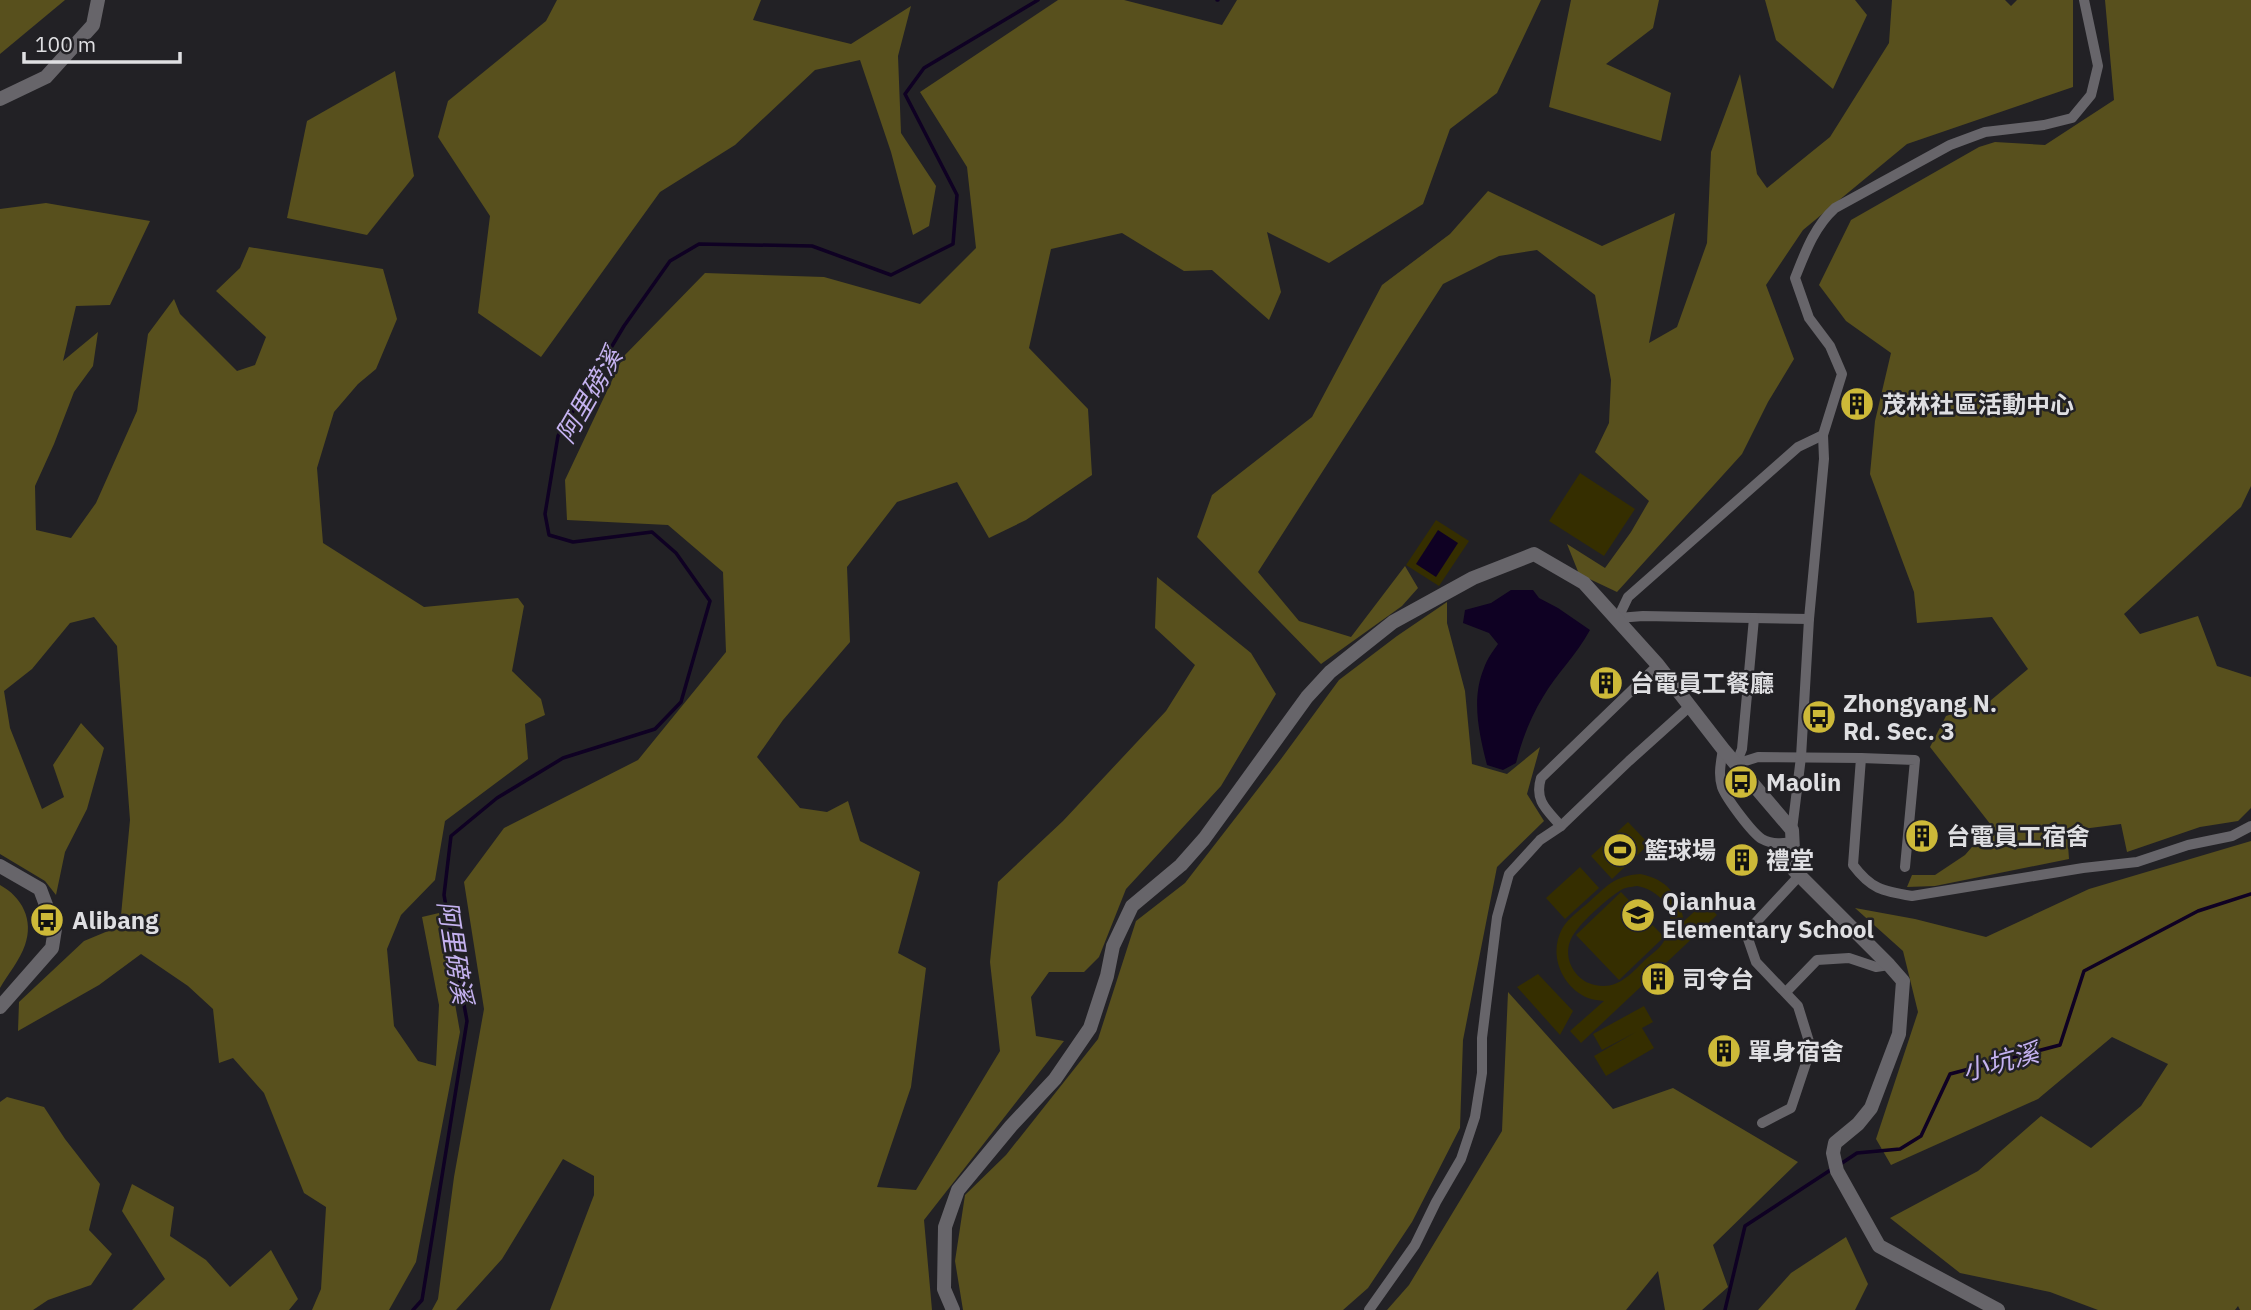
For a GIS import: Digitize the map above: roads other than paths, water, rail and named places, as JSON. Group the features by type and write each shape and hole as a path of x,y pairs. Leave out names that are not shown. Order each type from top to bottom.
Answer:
{"street":[{"path":"0,99 46,77 93,25 98,0"},
{"path":"1998,1310 1880,1245 1836,1165 1833,1153 1835,1143 1858,1124 1871,1108 1899,1034 1903,981 1794,870 1793,835 1824,459 1823,436 1842,374 1830,345 1809,318 1795,278 1808,244 1823,219 1835,208 1950,145 1985,132 2043,125 2072,118 2091,95 2098,66 2084,0"},
{"path":"1618,618 1629,597 1798,447 1823,436"},
{"path":"953,1310 944,1289 945,1227 958,1190 1011,1126 1055,1079 1090,1028 1107,976 1113,946 1132,906 1181,865 1204,839 1307,697 1331,672 1393,622 1473,578 1534,554 1584,583 1618,618 1793,835"},
{"path":"1618,618 1643,615 1809,619"},
{"path":"1736,764 1742,749 1754,618"},
{"path":"1561,826 1542,803 1537,790 1541,778 1658,665"},
{"path":"1369,1310 1416,1245 1436,1202 1461,1159 1471,1127 1482,1073 1482,1038 1497,917 1509,874 1540,840 1561,826 1689,707"},
{"path":"1723,749 1720,771 1723,788 1739,814 1762,839 1778,844 1790,843 1793,835"},
{"path":"1736,764 1758,757 1915,760 1905,867"},
{"path":"1861,758 1853,865 1865,881 1883,892 1912,896 2083,868 2137,862 2188,845 2232,836 2251,826"},
{"path":"0,866 40,889 55,929 52,948 0,1007"},
{"path":"1762,1123 1791,1108 1811,1048 1798,1006 1756,962 1746,933 1799,876"},
{"path":"1786,992 1817,960 1849,958 1876,967 1889,965"}],"waterway":[{"name":"阿里磅溪","path":"413,1310 422,1300 467,1021 444,895 451,836 497,798 563,758 655,729 681,702 710,601 676,553 652,532 573,542 549,535 545,514 558,436 624,326 670,261 699,244 812,246 891,275 953,244 957,195 905,94 924,68 1038,0"},
{"name":"小坑溪","path":"1839,1165 1857,1153 1900,1149 1921,1136 1950,1074 2060,1045 2084,971 2198,911 2251,894"},
{"name":"小坑溪","path":"1725,1310 1745,1226 1832,1169"}],"place":[{"name":"茂林社區活動中心","path":"1857,404"},
{"name":"台電員工餐廳","path":"1606,683"},
{"name":"Zhongyang N. Rd. Sec. 3","path":"1819,717"},
{"name":"Maolin","path":"1741,782"},
{"name":"台電員工宿舍","path":"1922,836"},
{"name":"籃球場","path":"1620,850"},
{"name":"禮堂","path":"1742,860"},
{"name":"Qianhua Elementary School","path":"1638,915"},
{"name":"Alibang","path":"47,920"},
{"name":"司令台","path":"1658,979"},
{"name":"單身宿舍","path":"1724,1051"}]}
